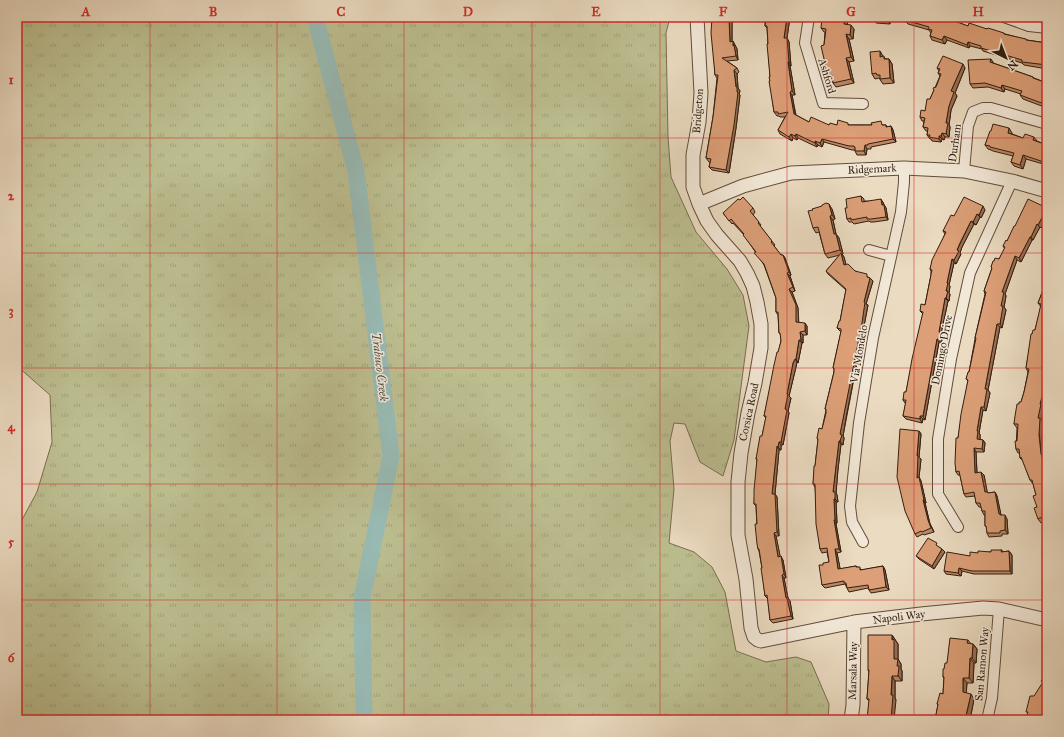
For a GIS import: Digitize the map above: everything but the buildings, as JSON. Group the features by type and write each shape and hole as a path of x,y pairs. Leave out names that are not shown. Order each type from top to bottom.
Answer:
{"street":[{"name":"Bridgeton","path":"697,17 701,93 699,122 693,155 693,187 699,204"},
{"name":"Ashford","path":"809,17 805,43 823,103 863,104"},
{"path":"1004,17 1029,26 1047,28"},
{"name":"Durham","path":"964,171 968,126 973,112 983,108 991,108 1047,124"},
{"name":"Ridgemark","path":"699,204 743,186 791,173 904,168 964,171 1012,181 1047,191"},
{"name":"Via Mondelo","path":"863,542 852,522 850,506 859,423 871,346 901,212 904,168"},
{"name":"Domingo Drive","path":"958,527 938,494 938,439 951,359 970,273 1012,181"},
{"name":"Corsica Road","path":"699,204 707,221 740,261 747,273 758,302 761,324 761,348 740,453 738,482 738,535 746,579 751,628 754,637"},
{"path":"869,250 891,256"},
{"name":"Napoli Way","path":"754,637 761,641 854,622 982,608 998,609 1047,620"},
{"name":"San Ramon Way","path":"987,720 992,698 998,609"},
{"name":"Marsala Way","path":"851,720 853,704 854,622"}],"green space":[{"path":"17,17 670,17 666,33 668,137 671,177 696,232 727,269 743,295 749,326 734,440 723,476 700,462 685,424 674,423 670,441 674,489 669,543 694,552 712,567 725,592 736,651 766,662 796,657 811,662 829,704 828,720 17,720 17,529 37,492 52,442 50,395 17,366"}],"waterway":[{"name":"Trabuco Creek","path":"315,17 356,171 391,456 362,598 364,720"}]}
